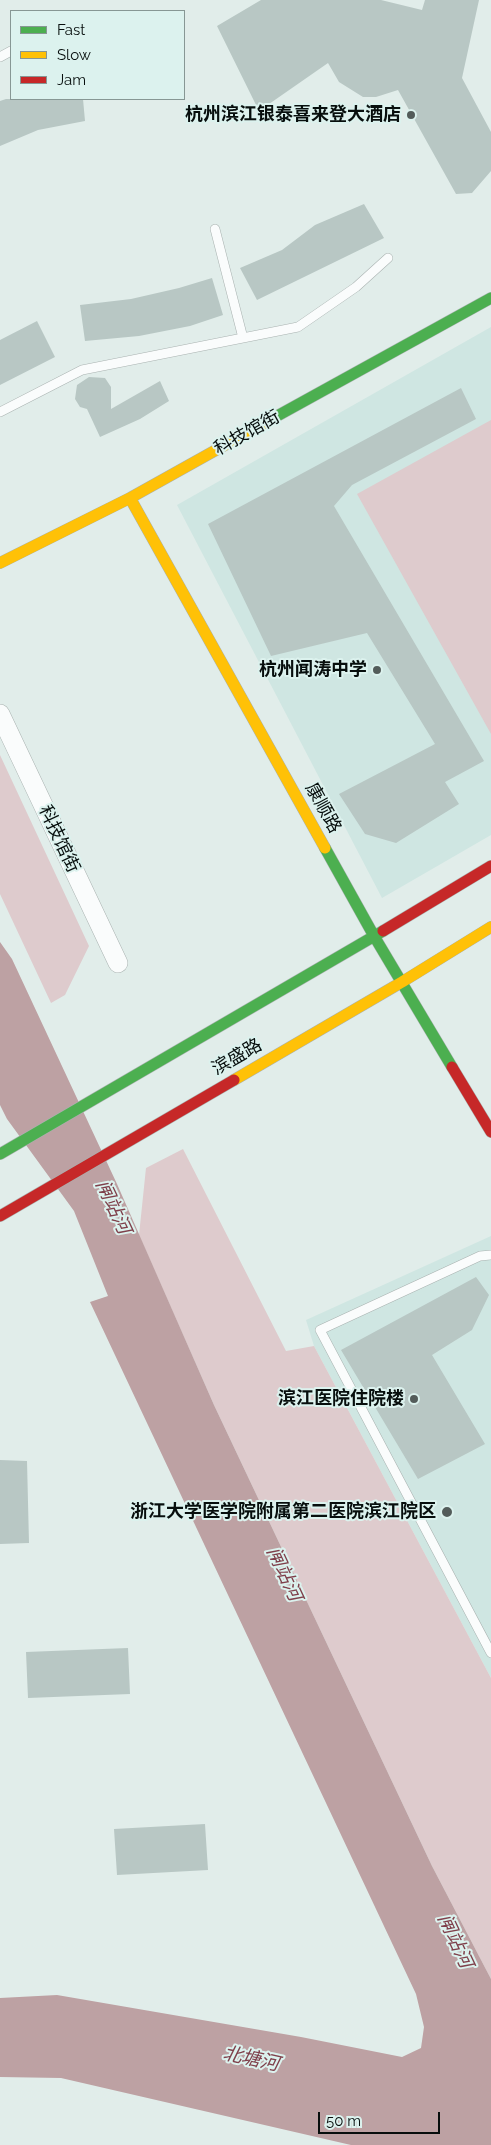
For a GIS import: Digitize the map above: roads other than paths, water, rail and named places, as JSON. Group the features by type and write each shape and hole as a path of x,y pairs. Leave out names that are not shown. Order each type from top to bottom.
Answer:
{"street":[{"name":"科技馆街","path":"1,560 130,498 491,298"},
{"name":"康顺路","path":"130,498 374,936 491,1132"},
{"name":"科技馆街","path":"0,714 118,963"},
{"name":"滨盛路","path":"0,1154 308,976 491,866"},
{"name":"滨盛路","path":"0,1216 402,982 491,927"}],"lane":[{"path":"215,229 243,338"},
{"path":"0,412 82,370 298,326 356,288 388,258"},
{"path":"491,1255 480,1256 320,1330 491,1652"}],"water":[{"path":"0,942 12,959 117,1184 214,1405 432,1866 491,1979 491,2145 351,2145 61,2078 0,2077 0,1998 57,1995 301,2037 402,2057 421,2048 424,2027 416,1994 90,1302 108,1296 74,1211 7,1119 0,1105"}],"place":[{"name":"杭州滨江银泰喜来登大酒店","path":"411,115"},
{"name":"杭州闻涛中学","path":"377,670"},
{"name":"滨江医院住院楼","path":"414,1399"},
{"name":"浙江大学医学院附属第二医院滨江院区","path":"447,1512"}],"water label":[{"name":"闸站河","path":"113,1207"},
{"name":"闸站河","path":"284,1574"},
{"name":"闸站河","path":"455,1941"},
{"name":"北塘河","path":"251,2059"}]}
